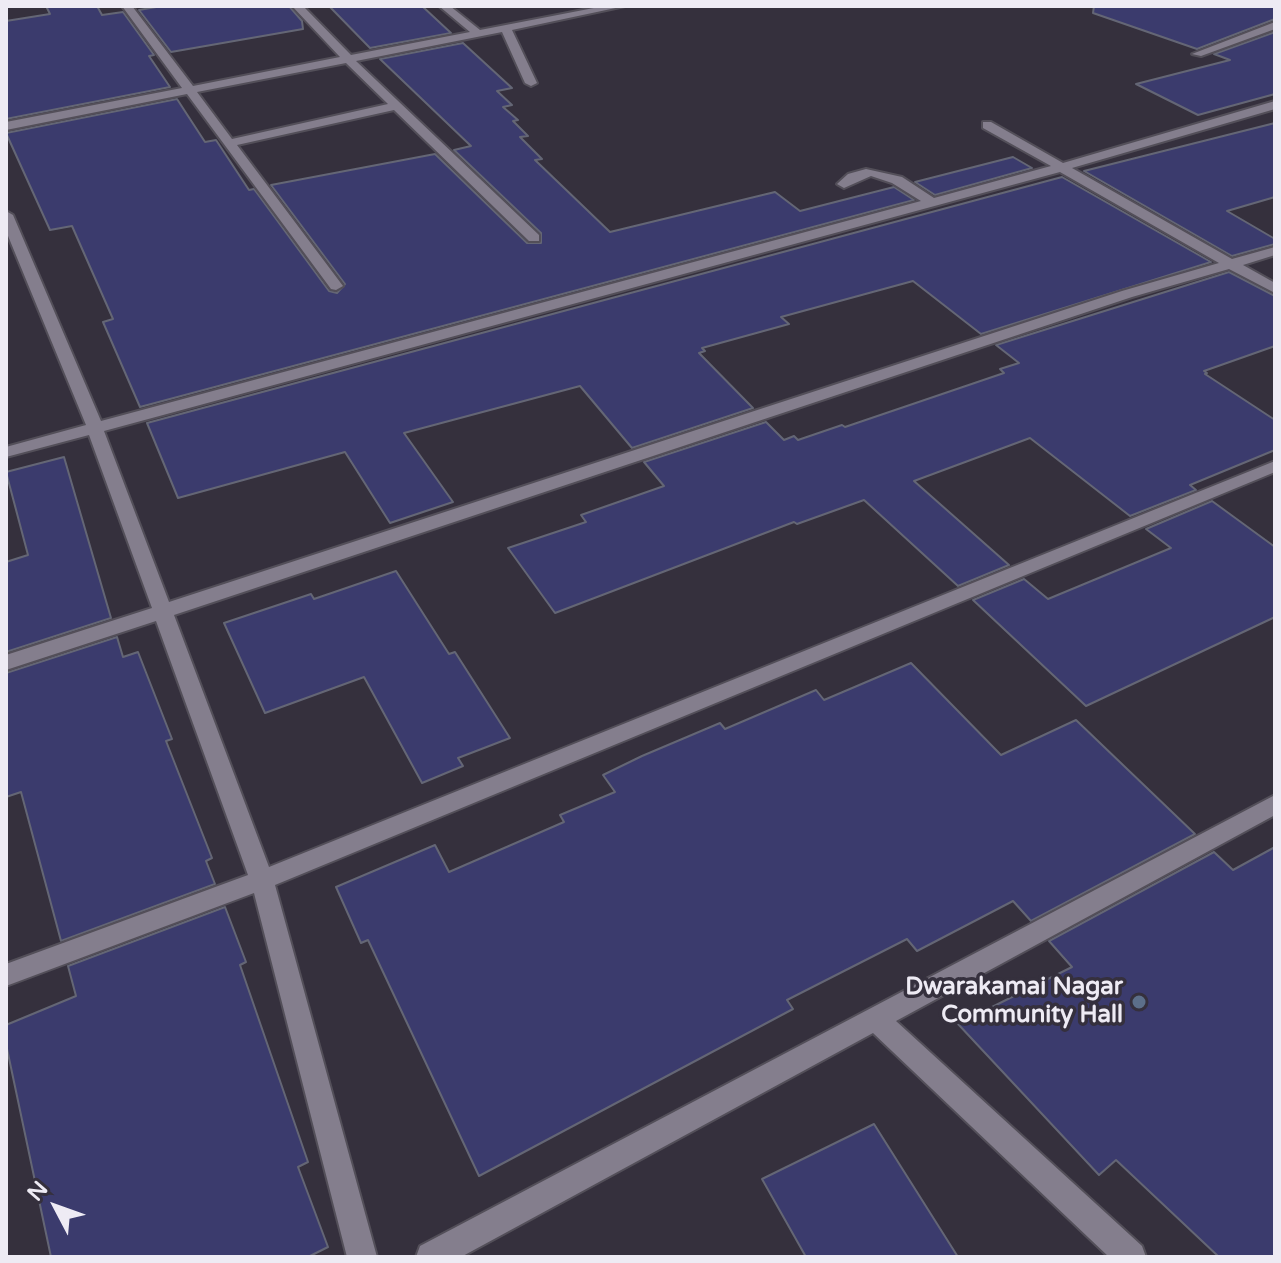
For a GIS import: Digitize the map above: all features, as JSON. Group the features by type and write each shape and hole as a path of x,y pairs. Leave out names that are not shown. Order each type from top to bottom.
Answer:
{"street":[{"path":"127,6 336,286"},
{"path":"297,6 534,238"},
{"path":"444,6 477,33"},
{"path":"6,126 620,6"},
{"path":"1197,54 1275,25"},
{"path":"506,29 531,83"},
{"path":"6,452 1063,167 1275,105"},
{"path":"230,143 397,106"},
{"path":"987,125 1275,289"},
{"path":"844,184 853,177 871,172 897,180 932,202"},
{"path":"6,215 95,428 262,880 362,1257"},
{"path":"6,663 1127,294 1275,251"},
{"path":"6,975 262,880 1275,466"},
{"path":"431,1257 1275,804"},
{"path":"877,1020 1131,1257"}],"building":[{"path":"46,6 97,6 102,15 123,12 154,55 149,56 170,87 6,119 6,21 50,14"},
{"path":"162,6 289,6 302,21 303,29 171,52 139,10"},
{"path":"329,6 422,6 451,33 370,48"},
{"path":"1094,6 1275,6 1275,19 1197,49 1093,13"},
{"path":"1275,32 1275,94 1198,115 1136,84 1230,60 1214,54"},
{"path":"463,43 512,88 497,91 512,105 503,107 518,120 513,121 528,136 520,137 542,159 535,160 610,232 775,192 800,211 894,187 914,200 140,407 103,322 113,319 72,226 50,230 6,133 177,99 205,142 216,140 249,190 254,189 329,291 337,293 345,284 271,185 435,154 527,243 541,243 541,233 454,150 471,146 380,59"},
{"path":"1275,123 1275,197 1227,211 1275,239 1275,244 1232,256 1084,171"},
{"path":"1013,157 1032,168 935,195 915,182"},
{"path":"1062,177 1211,262 981,334 913,281 781,317 789,324 702,348 705,351 699,353 753,408 632,448 580,386 404,433 453,502 390,523 345,452 178,498 147,423"},
{"path":"1229,272 1275,296 1275,346 1204,371 1275,420 1275,450 1190,485 1196,490 1130,516 1030,438 914,481 1009,565 958,586 864,500 797,524 794,522 555,613 508,548 586,522 581,515 664,486 644,462 766,422 784,440 794,436 798,440 842,425 845,427 1004,373 1000,369 1019,363 996,345"},
{"path":"64,457 111,618 6,652 6,562 28,555 6,472"},
{"path":"1212,501 1275,547 1275,617 1086,706 973,600 1024,579 1048,599 1171,548 1146,529"},
{"path":"396,571 449,654 455,652 510,738 458,758 463,766 422,783 364,677 265,713 224,623 311,594 314,599"},
{"path":"117,637 123,657 138,652 172,739 166,741 212,858 206,861 215,884 61,941 21,792 6,797 6,673"},
{"path":"911,663 1001,755 1076,720 1195,834 1031,921 1013,901 917,951 907,939 787,1000 793,1009 479,1176 368,940 361,943 336,887 435,845 449,872 564,822 560,815 615,792 603,775 642,756 720,723 725,729 816,690 824,700"},
{"name":"Dwarakamai Nagar Community Hall","path":"1275,847 1275,1257 1219,1257 1116,1160 1099,1175 958,1024 1072,967 1049,941 1214,852 1233,870"},
{"path":"225,907 246,962 240,965 308,1162 298,1167 328,1247 308,1257 51,1257 6,1044 6,1025 76,996 68,966"},
{"path":"874,1124 958,1257 806,1257 762,1179"}],"place":[{"name":"Dwarakamai Nagar Community Hall","path":"1139,1002"}]}
